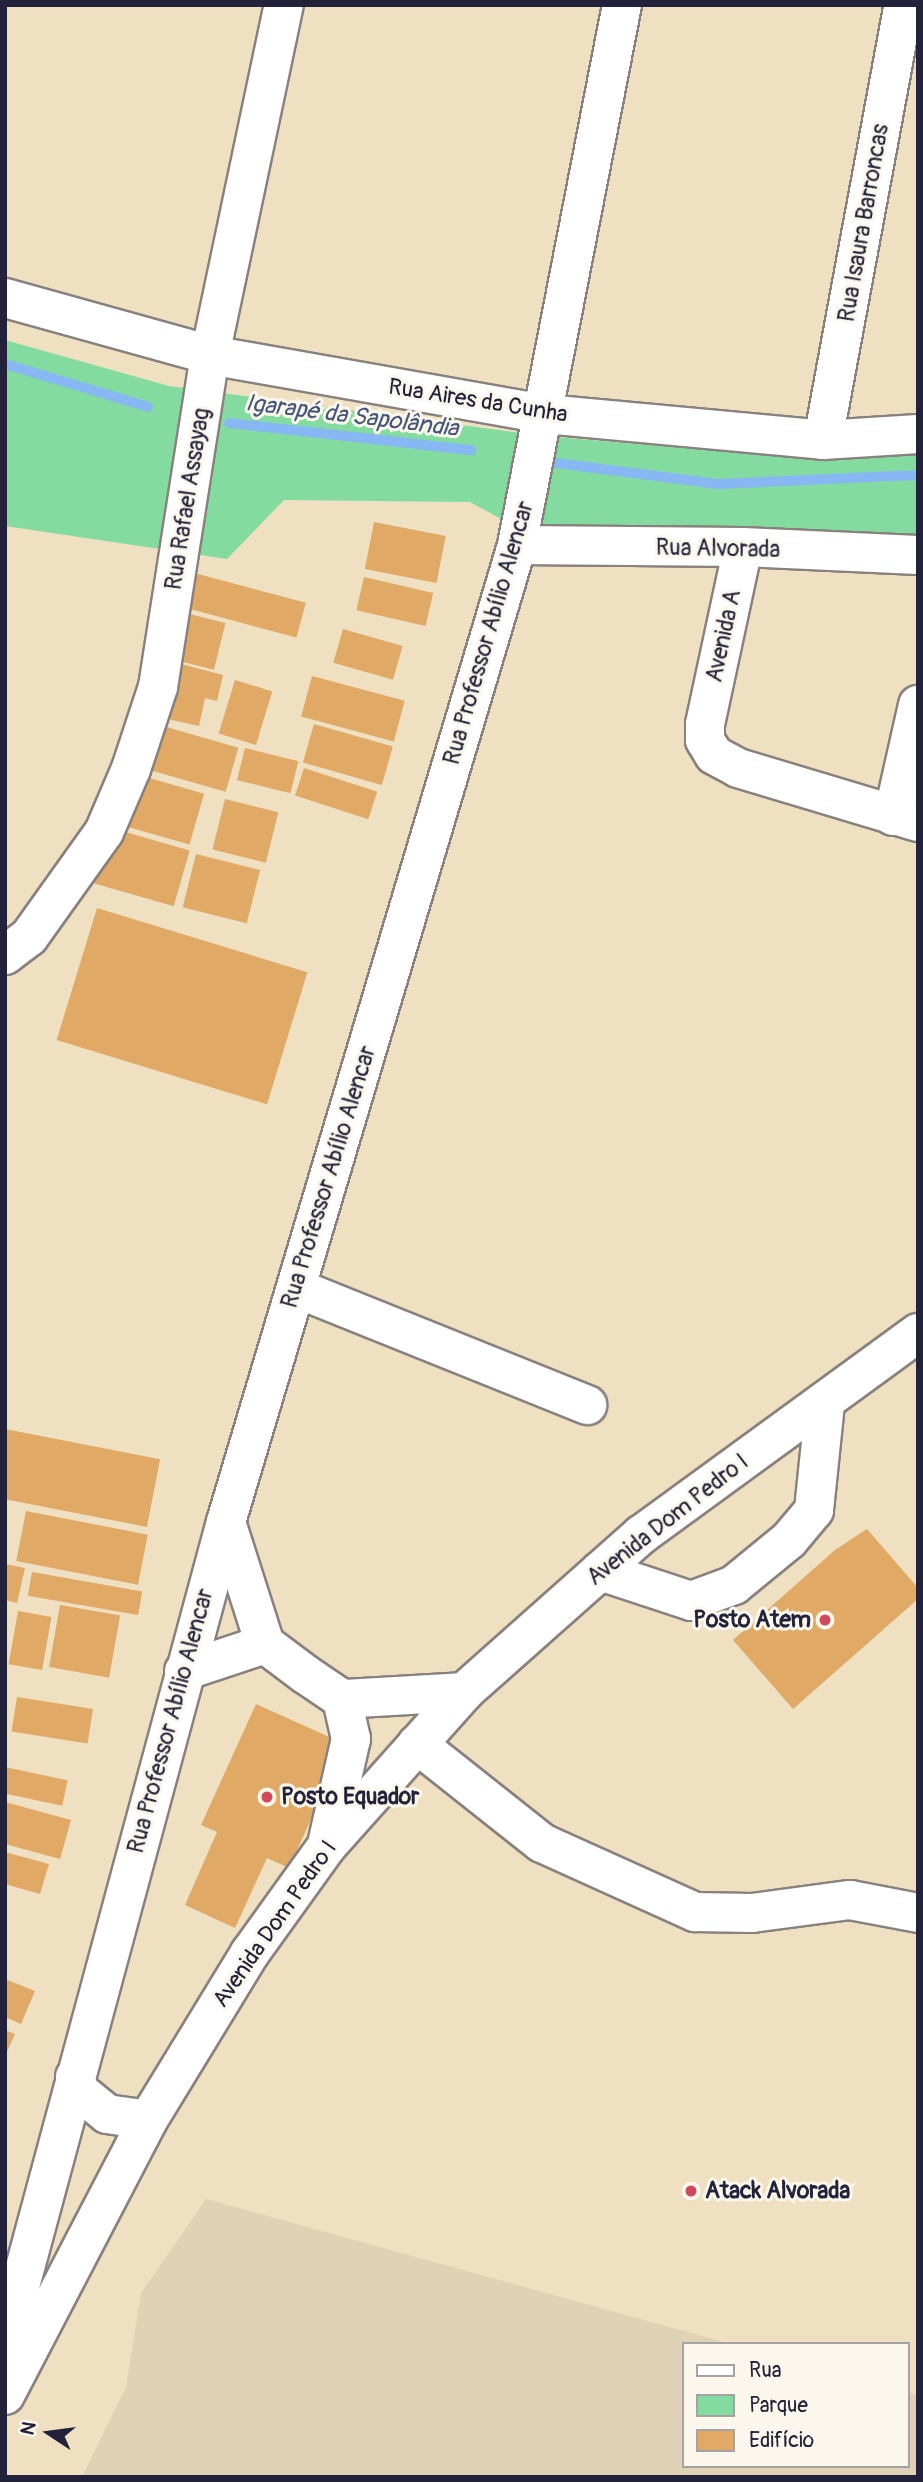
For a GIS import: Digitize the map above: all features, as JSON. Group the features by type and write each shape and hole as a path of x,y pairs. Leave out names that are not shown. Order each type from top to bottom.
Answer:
{"street":[{"name":"Rua Rafael Assayag","path":"5,954 29,937 104,832 131,769 158,687 211,355 284,5"},
{"name":"Rua Professor Abílio Alencar","path":"5,2342 226,1522 517,545 545,414 622,5"},
{"name":"Rua Isaura Barroncas","path":"823,440 904,5"},
{"name":"Rua Aires da Cunha","path":"5,298 211,355 545,414 823,440 918,434"},
{"name":"Rua Alvorada","path":"517,545 743,547 918,555"},
{"name":"Avenida A","path":"743,547 705,724 705,740 714,755 738,768 905,819"},
{"path":"905,819 918,705"},
{"path":"296,1288 587,1405"},
{"name":"Avenida Dom Pedro I","path":"5,2395 148,2120 250,1953 327,1846 464,1692 641,1535 825,1403 918,1332"},
{"path":"600,1571 691,1601 734,1585 789,1540 814,1510 825,1403"},
{"path":"226,1522 265,1644 342,1699 464,1692"},
{"path":"184,1671 265,1644"},
{"path":"327,1846 351,1739 342,1699"},
{"path":"417,1745 542,1843 695,1912 752,1913 850,1900 918,1913"},
{"path":"75,2077 80,2092 107,2114 148,2120"}],"shaded area":[{"path":"206,2199 724,2342 682,2342 682,2468 909,2468 909,2393 918,2395 918,2477 82,2477 126,2387 141,2293"}],"green space":[{"path":"5,340 169,386 544,436 799,458 918,449 918,546 538,539 470,502 284,500 227,559 5,526"}],"building":[{"path":"374,522 446,536 436,583 365,569"},
{"path":"187,571 306,603 296,638 178,606"},
{"path":"364,577 433,593 426,626 356,610"},
{"path":"177,611 226,623 214,670 165,658"},
{"path":"343,629 403,646 393,680 333,663"},
{"path":"170,661 223,675 217,701 205,698 199,726 154,716 161,688 179,692 164,687"},
{"path":"312,676 405,701 394,741 301,717"},
{"path":"235,680 272,691 256,745 219,734"},
{"path":"149,722 238,748 226,792 136,766"},
{"path":"314,724 393,747 382,785 303,762"},
{"path":"245,748 298,761 290,793 237,780"},
{"path":"304,768 377,792 368,819 295,796"},
{"path":"132,773 204,794 189,845 117,824"},
{"path":"225,799 278,812 266,863 212,849"},
{"path":"108,827 190,850 174,906 92,883"},
{"path":"196,854 260,870 247,923 183,907"},
{"path":"97,908 307,972 267,1104 57,1040"},
{"path":"5,1429 160,1459 147,1527 5,1499"},
{"path":"26,1511 148,1535 138,1585 16,1561"},
{"name":"Posto Atem","path":"867,1529 918,1588 918,1599 793,1709 733,1640 835,1550"},
{"path":"5,1564 25,1568 17,1603 5,1600"},
{"path":"32,1572 142,1591 138,1615 28,1596"},
{"path":"60,1605 120,1616 109,1678 49,1667"},
{"path":"18,1611 51,1617 42,1670 9,1664"},
{"path":"17,1697 93,1709 88,1744 12,1732"},
{"name":"Posto Equador","path":"256,1704 345,1744 289,1868 267,1858 235,1928 185,1905 217,1832 201,1825"},
{"path":"5,1767 68,1780 62,1806 5,1794"},
{"path":"5,1802 71,1820 60,1859 5,1844"},
{"path":"5,1852 49,1864 40,1894 5,1884"},
{"path":"5,1979 35,1991 21,2024 5,2017"},
{"path":"5,2030 15,2034 5,2056"}],"waterway":[{"name":"Igarapé da Sapolândia","path":"5,364 148,407"},
{"name":"Igarapé da Sapolândia","path":"229,423 471,450"},
{"name":"Igarapé da Sapolândia","path":"556,463 718,484 918,475"}],"place":[{"name":"Posto Atem","path":"825,1620"},
{"name":"Posto Equador","path":"267,1797"},
{"name":"Atack Alvorada","path":"691,2191"}]}
